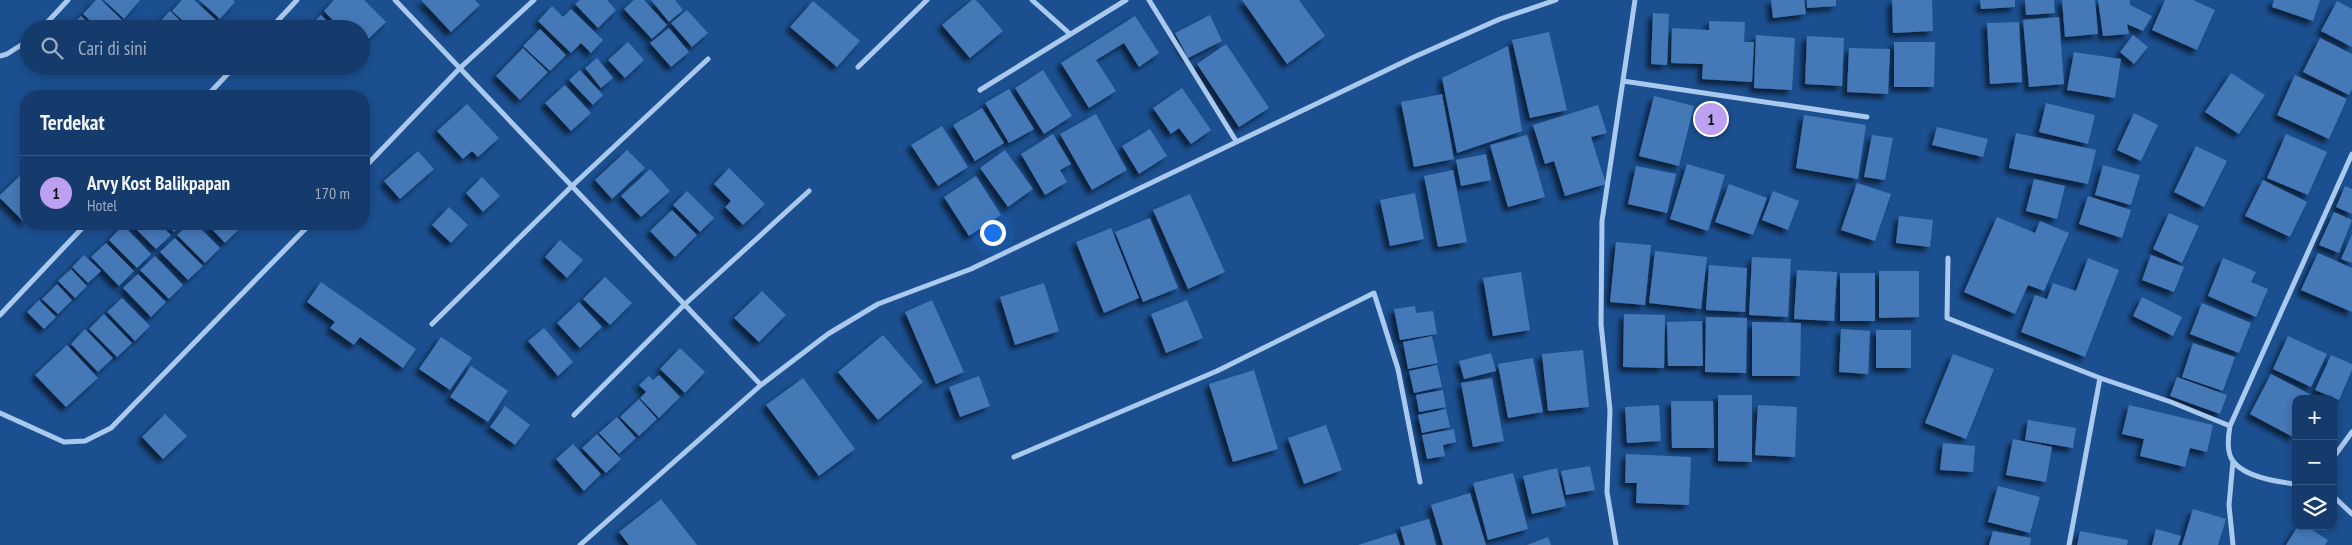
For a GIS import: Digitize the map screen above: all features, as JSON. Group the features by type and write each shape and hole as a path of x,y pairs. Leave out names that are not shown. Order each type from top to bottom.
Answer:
{"street":[{"path":"49,20 68,0"},
{"path":"278,20 297,0"},
{"path":"395,0 761,385"},
{"path":"370,162 460,68 534,0"},
{"path":"858,68 927,0"},
{"path":"1032,0 1070,34"},
{"path":"980,90 1126,0"},
{"path":"1149,0 1236,141"},
{"path":"580,545 761,385 828,334 878,304 971,268 1414,57 1500,19 1556,0"},
{"path":"1616,545 1607,492 1610,410 1601,324 1602,221 1635,0"},
{"path":"0,56 20,46"},
{"path":"432,324 572,186 708,59"},
{"path":"212,90 226,75"},
{"path":"1623,81 1867,117"},
{"path":"2233,545 2229,505 2233,461 2228,442 2230,426 2352,154"},
{"path":"574,415 684,305 808,191"},
{"path":"0,315 80,230"},
{"path":"0,412 64,442 86,441 111,428 304,230"},
{"path":"1948,258 1947,318 2100,378 2171,402 2230,426"},
{"path":"1014,457 1217,371 1374,293 1398,370 1420,482"},
{"path":"2070,545 2100,378"},
{"path":"2337,453 2352,432"},
{"path":"2233,461 2242,469 2255,475 2292,483"},
{"path":"2337,500 2352,514"}],"building":[{"path":"96,0 101,0 122,20 89,20 83,14"},
{"path":"104,0 140,0 124,19"},
{"path":"182,0 194,0 216,20 182,20 172,11"},
{"path":"199,0 233,0 235,2 220,19"},
{"path":"334,0 364,0 386,22 370,37 370,20 332,20 324,11"},
{"path":"421,0 475,0 480,5 451,32"},
{"path":"580,0 607,0 616,10 598,28 575,4"},
{"path":"634,0 644,0 667,25 652,39 624,9"},
{"path":"651,0 675,0 683,10 669,22"},
{"path":"972,0 976,0 1003,31 970,58 942,25"},
{"path":"1242,0 1299,0 1325,36 1287,64"},
{"path":"1771,0 1804,0 1806,14 1773,18"},
{"path":"1807,0 1836,0 1836,6 1807,8"},
{"path":"1892,0 1932,0 1933,31 1893,33"},
{"path":"1980,0 2015,0 2015,7 1981,9"},
{"path":"2025,0 2054,0 2055,13 2026,15"},
{"path":"2062,0 2095,0 2098,34 2065,37"},
{"path":"2098,0 2130,0 2130,5 2152,16 2143,31 2127,24 2129,34 2103,36"},
{"path":"2165,0 2193,0 2215,10 2197,50 2152,30"},
{"path":"2274,0 2320,0 2313,21 2272,7"},
{"path":"813,1 860,41 837,67 790,27"},
{"path":"2337,1 2352,9 2352,47 2321,31"},
{"path":"552,6 563,17 571,9 603,40 591,53 581,43 571,53 538,21"},
{"path":"687,10 708,33 692,47 671,23"},
{"path":"170,11 180,20 162,20"},
{"path":"1653,13 1669,14 1667,65 1651,64"},
{"path":"321,15 326,20 316,20"},
{"path":"1210,15 1222,41 1188,58 1175,33"},
{"path":"81,16 85,20 77,20"},
{"path":"1135,16 1159,53 1139,67 1124,43 1096,60 1116,91 1089,108 1061,63"},
{"path":"2059,17 2064,84 2029,87 2023,20"},
{"path":"1709,21 1745,22 1744,42 1754,42 1752,82 1702,79 1703,64 1671,63 1672,28 1709,30"},
{"path":"2019,22 2022,82 1990,84 1987,23"},
{"path":"669,28 689,52 671,67 650,43"},
{"path":"540,29 566,55 550,71 523,46"},
{"path":"1549,32 1567,110 1530,118 1512,40"},
{"path":"1756,35 1795,38 1792,90 1754,88"},
{"path":"2133,35 2148,47 2134,64 2120,52"},
{"path":"1807,36 1844,38 1842,86 1805,84"},
{"path":"2320,38 2352,54 2352,89 2349,95 2303,72"},
{"path":"628,42 644,60 625,78 608,60"},
{"path":"1894,42 1935,42 1934,87 1894,87"},
{"path":"1226,44 1269,108 1239,127 1197,64"},
{"path":"1508,46 1522,131 1457,153 1442,78"},
{"path":"523,48 548,72 520,100 496,76"},
{"path":"1849,48 1890,49 1888,94 1847,92"},
{"path":"2074,52 2121,59 2115,98 2067,90"},
{"path":"597,58 613,78 601,88 585,68"},
{"path":"580,70 603,95 593,105 569,80"},
{"path":"1043,70 1072,116 1044,134 1015,88"},
{"path":"2231,73 2265,95 2239,134 2205,112"},
{"path":"2295,75 2347,99 2329,139 2277,115"},
{"path":"565,85 591,113 571,131 545,103"},
{"path":"1182,88 1211,130 1191,144 1179,128 1171,134 1153,108"},
{"path":"1009,89 1034,129 1009,143 985,103"},
{"path":"1442,94 1454,159 1414,167 1401,102"},
{"path":"1654,96 1694,106 1679,166 1639,156"},
{"path":"2046,103 2095,115 2088,144 2039,132"},
{"path":"467,104 499,138 478,157 472,151 463,159 437,131"},
{"path":"1598,105 1607,133 1591,137 1606,184 1565,196 1554,161 1545,164 1533,125"},
{"path":"982,108 1004,143 975,161 953,125"},
{"path":"2134,113 2158,125 2141,161 2117,150"},
{"path":"1096,114 1127,170 1092,190 1060,134"},
{"path":"1804,115 1866,125 1858,179 1796,168"},
{"path":"942,126 968,167 938,186 911,145"},
{"path":"1937,127 1988,139 1983,157 1932,145"},
{"path":"1150,129 1167,156 1139,174 1122,146"},
{"path":"2016,133 2096,150 2088,184 2009,168"},
{"path":"1053,134 1071,164 1060,170 1067,182 1045,195 1021,154"},
{"path":"2286,134 2327,152 2308,195 2267,178"},
{"path":"1527,135 1545,197 1508,207 1490,145"},
{"path":"1872,135 1893,138 1885,180 1864,177"},
{"path":"2196,146 2227,161 2204,207 2174,192"},
{"path":"627,150 645,168 612,199 595,180"},
{"path":"1005,150 1033,189 1008,207 980,168"},
{"path":"418,151 434,169 400,199 384,181"},
{"path":"1486,154 1491,180 1461,186 1456,160"},
{"path":"1687,164 1725,175 1708,231 1670,219"},
{"path":"2103,165 2140,175 2131,205 2095,195"},
{"path":"1636,166 1676,174 1667,213 1628,204"},
{"path":"729,168 765,204 743,225 725,207 731,201 714,184"},
{"path":"650,169 670,191 641,217 621,196"},
{"path":"1453,170 1467,242 1438,247 1424,176"},
{"path":"20,176 20,218 0,198 0,195"},
{"path":"976,176 1001,215 969,236 944,197"},
{"path":"482,177 500,196 483,212 466,193"},
{"path":"2034,179 2065,186 2057,219 2026,211"},
{"path":"2263,180 2307,202 2290,237 2245,216"},
{"path":"1857,183 1891,194 1875,241 1841,230"},
{"path":"1729,184 1767,198 1753,235 1715,222"},
{"path":"2345,186 2352,189 2352,214 2336,207"},
{"path":"687,191 714,218 700,232 673,205"},
{"path":"1773,191 1799,201 1788,230 1762,220"},
{"path":"1415,193 1424,239 1390,246 1380,200"},
{"path":"1190,194 1225,272 1188,289 1153,210"},
{"path":"2088,196 2131,210 2122,238 2079,224"},
{"path":"449,207 468,225 451,243 432,225"},
{"path":"672,210 697,235 675,257 650,231"},
{"path":"2334,212 2352,220 2339,253 2319,245"},
{"path":"2169,213 2199,226 2182,263 2153,249"},
{"path":"1899,216 1933,220 1930,247 1896,243"},
{"path":"1997,217 2035,233 2040,221 2069,233 2044,291 2028,285 2015,314 1964,292"},
{"path":"1150,218 1178,288 1143,302 1115,232"},
{"path":"1111,228 1139,298 1104,313 1076,242"},
{"path":"118,230 128,230 151,254 137,268 109,240"},
{"path":"137,230 166,230 171,235 156,249"},
{"path":"182,230 202,230 220,248 205,263 177,235"},
{"path":"213,230 238,230 225,243"},
{"path":"2352,234 2352,263 2341,259"},
{"path":"175,238 203,266 188,280 160,252"},
{"path":"560,240 583,260 567,278 545,257"},
{"path":"1616,242 1651,245 1645,305 1610,302"},
{"path":"106,243 134,271 119,286 91,257"},
{"path":"1655,251 1707,257 1701,309 1649,303"},
{"path":"2318,253 2352,268 2352,312 2301,290"},
{"path":"84,255 101,271 88,283 72,267"},
{"path":"2151,255 2184,267 2174,292 2142,280"},
{"path":"155,256 183,285 169,299 140,270"},
{"path":"1752,257 1791,259 1788,317 1749,315"},
{"path":"2088,258 2119,270 2085,357 2021,332 2035,295 2047,299 2053,283 2076,291"},
{"path":"2223,258 2256,272 2251,282 2268,289 2256,317 2208,296"},
{"path":"1709,265 1747,268 1745,312 1706,310"},
{"path":"71,269 87,286 75,298 58,281"},
{"path":"1797,270 1837,272 1834,321 1794,319"},
{"path":"1879,271 1919,271 1919,317 1879,318"},
{"path":"1521,272 1530,330 1493,336 1483,278"},
{"path":"1840,273 1875,273 1875,321 1840,321"},
{"path":"138,274 166,302 151,317 123,288"},
{"path":"605,277 632,303 610,325 583,299"},
{"path":"321,282 416,349 403,368 360,337 354,345 330,328 335,322 307,302"},
{"path":"1044,283 1059,331 1015,345 1000,297"},
{"path":"57,284 72,300 58,314 42,299"},
{"path":"762,291 786,315 759,342 734,318"},
{"path":"2142,297 2182,317 2173,336 2133,316"},
{"path":"122,298 150,326 135,341 107,312"},
{"path":"39,300 56,317 44,329 27,312"},
{"path":"932,300 964,372 936,384 905,312"},
{"path":"1187,300 1203,338 1166,353 1151,314"},
{"path":"579,302 602,327 580,348 557,323"},
{"path":"2202,303 2251,323 2239,353 2190,334"},
{"path":"1415,306 1416,313 1433,311 1437,334 1400,340 1394,309"},
{"path":"104,314 132,343 117,357 89,329"},
{"path":"1624,314 1665,315 1664,368 1623,367"},
{"path":"1706,317 1747,318 1746,373 1705,372"},
{"path":"1702,321 1703,366 1668,366 1667,322"},
{"path":"1752,322 1801,323 1800,376 1752,376"},
{"path":"544,328 573,362 558,376 528,341"},
{"path":"85,329 113,358 98,372 71,344"},
{"path":"1841,329 1870,331 1868,374 1839,372"},
{"path":"1876,330 1911,330 1911,368 1876,368"},
{"path":"883,335 923,382 878,420 838,372"},
{"path":"1432,336 1438,363 1408,369 1403,342"},
{"path":"2288,336 2327,354 2311,387 2273,369"},
{"path":"441,337 472,358 450,390 419,369"},
{"path":"2193,343 2235,357 2223,391 2182,377"},
{"path":"67,345 98,378 66,407 35,375"},
{"path":"680,348 705,372 685,393 660,369"},
{"path":"1583,350 1589,407 1548,411 1542,354"},
{"path":"1491,353 1496,371 1464,379 1459,361"},
{"path":"1953,354 1994,369 1966,439 1925,423"},
{"path":"2331,355 2352,364 2352,370 2339,400 2337,399 2337,395 2327,395 2315,390"},
{"path":"1533,358 1543,412 1508,418 1498,364"},
{"path":"1437,365 1442,387 1414,393 1409,371"},
{"path":"471,366 508,391 488,422 450,397"},
{"path":"1254,370 1278,449 1233,462 1209,384"},
{"path":"2271,374 2311,395 2292,395 2292,436 2250,414"},
{"path":"659,375 680,397 659,418 640,398 646,392 639,385 649,376 653,380"},
{"path":"979,376 990,406 960,417 949,387"},
{"path":"2177,377 2227,395 2220,414 2170,396"},
{"path":"803,378 855,449 819,476 766,405"},
{"path":"1492,378 1504,441 1473,447 1461,383"},
{"path":"1443,390 1446,407 1419,412 1416,395"},
{"path":"1718,395 1752,395 1752,462 1718,461"},
{"path":"639,399 657,419 639,436 620,417"},
{"path":"1671,401 1713,401 1714,448 1672,448"},
{"path":"1659,405 1661,441 1627,443 1625,407"},
{"path":"1758,405 1797,407 1795,457 1755,455"},
{"path":"2129,405 2213,425 2207,452 2190,448 2185,467 2140,456 2144,439 2122,434"},
{"path":"505,406 530,425 515,445 490,427"},
{"path":"1446,409 1450,427 1422,433 1418,415"},
{"path":"165,414 187,436 163,459 142,437"},
{"path":"617,417 636,438 619,454 599,433"},
{"path":"2028,420 2076,428 2073,448 2025,440"},
{"path":"1326,425 1342,470 1304,484 1288,438"},
{"path":"1454,429 1456,442 1443,445 1445,456 1427,459 1422,435"},
{"path":"597,434 621,459 606,473 582,448"},
{"path":"2013,439 2052,447 2046,482 2006,475"},
{"path":"1943,443 1975,446 1973,472 1940,470"},
{"path":"573,444 601,474 584,491 556,459"},
{"path":"1626,454 1691,457 1689,505 1636,503 1637,483 1625,483"},
{"path":"1590,466 1595,490 1566,495 1561,471"},
{"path":"1557,468 1566,506 1532,514 1523,476"},
{"path":"1513,473 1528,529 1488,540 1473,483"},
{"path":"1998,486 2040,497 2030,533 1988,522"},
{"path":"1470,493 1486,545 1443,545 1431,505"},
{"path":"661,499 697,545 629,545 619,532"},
{"path":"2193,509 2226,519 2218,545 2182,545"},
{"path":"1429,519 1436,545 1405,545 1400,527"},
{"path":"2156,529 2181,536 2178,545 2152,545"},
{"path":"2295,530 2312,530 2328,540 2325,545 2286,545"},
{"path":"1993,531 2031,538 2030,545 1989,545"},
{"path":"2080,531 2128,540 2127,545 2077,545"},
{"path":"1396,533 1400,545 1358,545"},
{"path":"1548,537 1551,545 1527,545"}],"place":[{"name":"Arvy Kost Balikpapan","path":"1711,119"}]}
